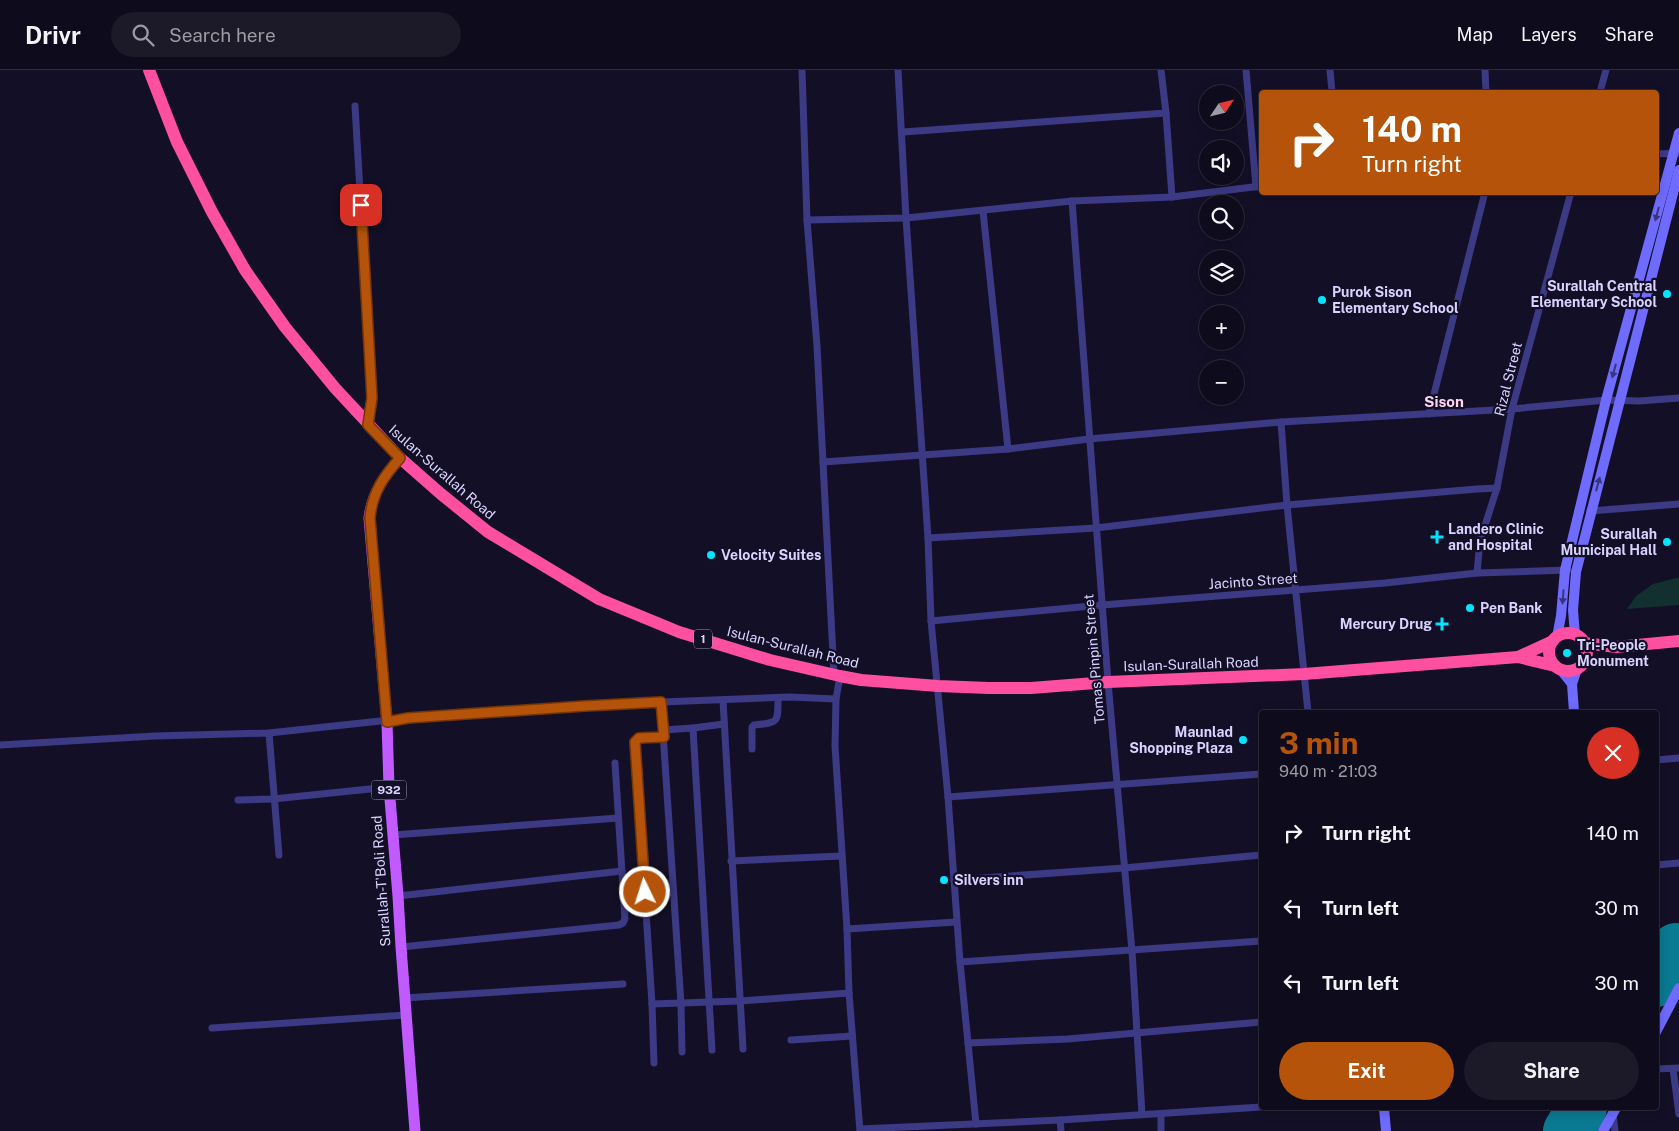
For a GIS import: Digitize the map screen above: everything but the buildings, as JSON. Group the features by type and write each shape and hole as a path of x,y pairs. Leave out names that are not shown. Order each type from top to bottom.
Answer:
{"highway":[{"name":"Isulan-Surallah Road","path":"149,70 177,142 212,212 245,270 285,327 335,388 400,458 488,532 599,599 679,632 770,660 862,680 938,686 1031,688 1108,682 1304,674 1518,657 1558,668"},
{"name":"1","path":"1555,639 1569,633 1580,639 1616,647 1679,641"},
{"name":"Isulan-Surallah Road","path":"1518,657 1555,639"},
{"path":"1555,639 1549,650 1550,656 1558,668"},
{"path":"1580,639 1587,649 1581,665"},
{"name":"1","path":"1558,668 1572,671 1616,647"}],"main road":[{"name":"Surallah-T'Boli Road","path":"400,458 375,492 370,518 387,722 389,787 415,1131"}],"street":[{"path":"802,70 807,220 817,346 822,462 837,676 835,746 847,929 849,993 860,1130 1259,1107"},
{"path":"898,70 928,538 931,621 948,797 956,922 976,1124"},
{"path":"1161,70 1172,197"},
{"path":"807,220 906,218 1072,201 1172,197 1259,187 1246,70"},
{"path":"1330,70 1332,90"},
{"path":"1485,70 1486,90"},
{"path":"1601,90 1606,70"},
{"path":"356,106 372,398 368,425"},
{"path":"903,132 1166,114"},
{"path":"1555,639 1561,616 1565,570 1606,400 1677,153 1679,133"},
{"path":"1659,154 1677,153"},
{"path":"1580,639 1574,610 1576,572 1679,170"},
{"path":"1429,414 1484,195"},
{"name":"Rizal Street","path":"1477,574 1480,541 1497,488 1512,409 1570,195"},
{"name":"Tomas Pinpin Street","path":"1072,201 1108,682 1132,951 1142,1114"},
{"path":"983,210 1008,449"},
{"path":"1641,273 1652,276"},
{"path":"822,462 1008,449 1089,439 1281,422 1512,409 1606,400 1639,401 1679,398"},
{"path":"1281,422 1287,505 1308,710"},
{"path":"928,538 1096,528 1287,505 1497,488"},
{"path":"1580,508 1591,511 1679,504"},
{"name":"Jacinto Street","path":"931,621 1477,574 1565,570 1576,572"},
{"path":"1574,710 1572,684 1581,665"},
{"path":"1558,668 1572,684"},
{"path":"0,745 155,736 269,733 387,722 408,718 566,707 778,698 836,699"},
{"path":"752,749 752,727 754,725 771,724 776,720 778,716 778,698"},
{"path":"722,700 743,1049"},
{"path":"661,702 681,1004 682,1052"},
{"path":"654,1063 652,1004 635,744 639,738 724,724"},
{"path":"693,728 712,1050"},
{"path":"269,733 278,855"},
{"path":"1659,760 1679,758"},
{"path":"401,948 621,924 625,919 615,763"},
{"path":"948,797 1259,774"},
{"path":"238,800 273,799 389,787"},
{"path":"393,835 618,818"},
{"path":"954,880 1124,868 1259,855"},
{"path":"731,861 842,856"},
{"path":"1659,865 1679,863"},
{"path":"398,896 622,871"},
{"path":"847,929 956,922"},
{"path":"960,962 1259,941"},
{"path":"404,998 623,984"},
{"path":"1659,1026 1679,988"},
{"path":"652,1004 710,1003 849,993"},
{"path":"212,1028 406,1015"},
{"path":"968,1043 1068,1039 1259,1022"},
{"path":"791,1040 852,1036"},
{"path":"1659,1069 1676,1068 1679,1114"},
{"path":"1384,1110 1386,1131"},
{"path":"1603,1131 1614,1110"},
{"path":"1614,1110 1616,1131"},
{"path":"1161,1114 1161,1131"},
{"path":"1060,1120 1061,1131"}],"green space":[{"path":"1679,578 1679,605 1627,609 1636,596 1653,584"}],"runway":[{"path":"1659,977 1676,948"},
{"path":"1568,1131 1581,1110"}],"place":[{"name":"Surallah Central Elementary School","path":"1667,294"},
{"name":"Purok Sison Elementary School","path":"1322,300"},
{"name":"Landero Clinic and Hospital","path":"1437,537"},
{"name":"Surallah Municipal Hall","path":"1667,542"},
{"name":"Velocity Suites","path":"711,555"},
{"name":"Pen Bank","path":"1470,608"},
{"name":"Mercury Drug","path":"1442,624"},
{"name":"Tri-People Monument","path":"1567,653"},
{"name":"Maunlad Shopping Plaza","path":"1243,740"},
{"name":"Silvers inn","path":"944,880"}],"district":[{"name":"Sison","path":"1444,401"}],"route":[{"path":"361,205 372,398 368,425 400,458 375,492 370,518 387,722 408,718 661,702 664,737 638,738 635,742 645,892"}]}
